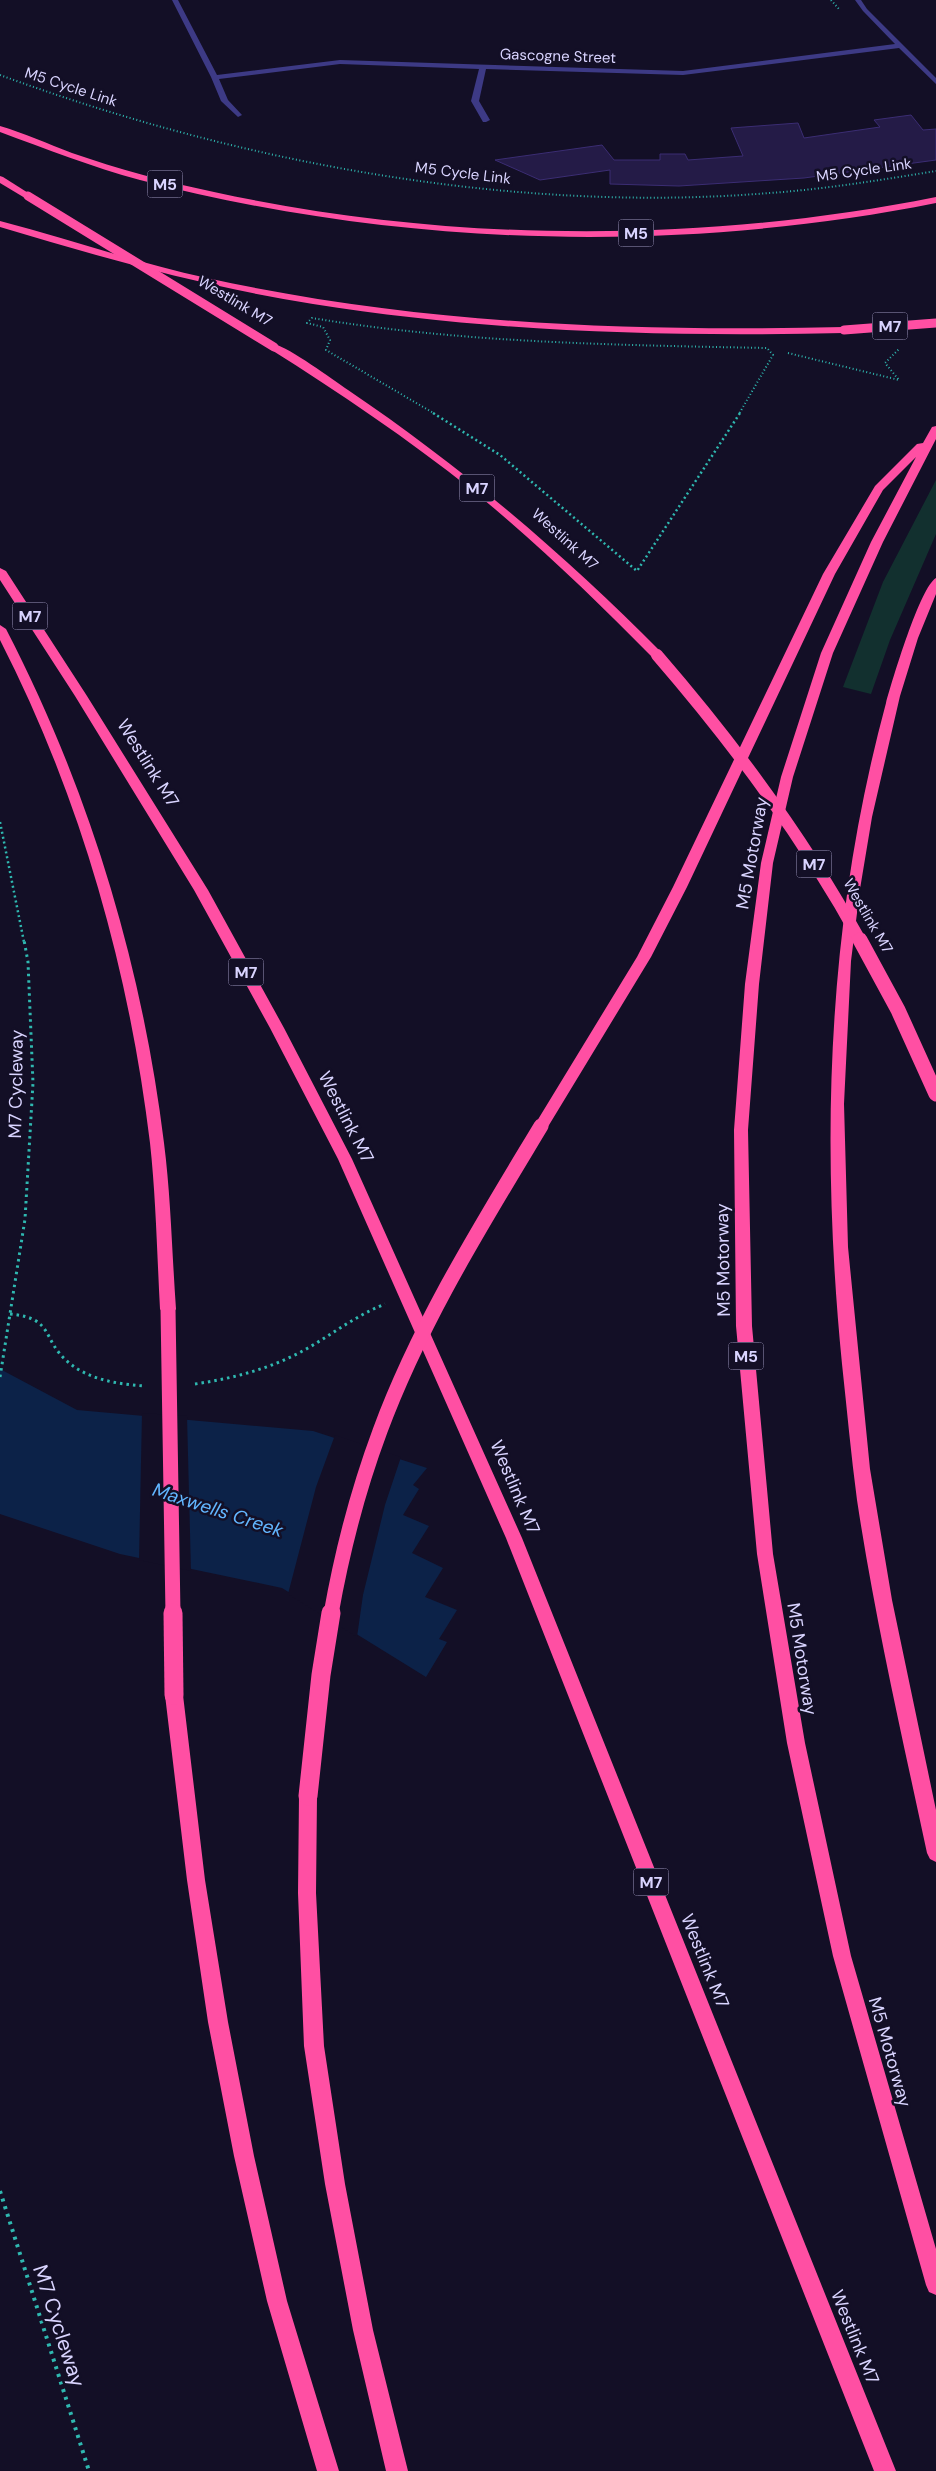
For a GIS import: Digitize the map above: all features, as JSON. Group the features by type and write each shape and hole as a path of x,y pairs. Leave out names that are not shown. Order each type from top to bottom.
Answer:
{"highway":[{"name":"M5","path":"0,129 59,154 150,181 203,193 335,216 444,227 563,233 687,232 788,224 936,200"},
{"name":"Westlink M7","path":"0,179 364,404 450,466 569,568 657,655 748,766 832,890 877,970 936,1094"},
{"name":"M7","path":"0,224 97,254 218,285 332,306 385,313 552,328 648,332 746,333 844,330 936,323"},
{"path":"397,2471 359,2310 334,2184 314,2046 307,1893 308,1796 317,1697 333,1598 364,1476 382,1426 415,1351 494,1204 644,957 680,887 809,613 853,532 879,488 933,433"},
{"name":"M5 Motorway","path":"933,433 877,542 827,653 787,777 767,863 752,984 741,1130 745,1346 764,1554 796,1743 842,1956 936,2285"},
{"name":"Westlink M7","path":"0,571 81,696 201,890 345,1159 514,1538 885,2471"},
{"path":"936,581 898,679 874,776 857,861 844,953 836,1076 837,1193 842,1298 867,1511 897,1674 936,1853"},
{"path":"0,629 33,691 64,763 109,899 127,969 154,1121 168,1309 174,1694 196,1880 218,2022 242,2146 277,2301 328,2471"}],"street":[{"path":"175,0 215,76 225,101 238,115"},
{"path":"858,0 936,82"},
{"name":"Gascogne Street","path":"215,76 340,62 683,73 900,46"},
{"path":"483,67 475,101 486,120"}],"path":[{"name":"M5 Cycle Link","path":"0,75 108,112 233,145 350,169 472,187 597,196 691,196 792,191 880,181 936,171"},
{"path":"768,348 773,355 746,403 637,571 499,455 441,417 349,366 326,350 330,340 322,327 307,323 312,318 353,326 540,344 768,348 777,350"},
{"path":"786,353 899,380 886,363 903,346"},
{"name":"M7 Cycleway","path":"0,822 28,962 33,1083 25,1219 0,1377"},
{"path":"189,1385 255,1372 282,1362 360,1315 407,1297"},
{"path":"10,1314 36,1318 44,1325 56,1350 66,1361 92,1376 131,1385 147,1386"},
{"name":"M7 Cycleway","path":"0,2191 89,2471"}],"green space":[{"path":"936,480 936,534 890,640 871,694 843,687 883,582"}],"water":[{"name":"Maxwells Creek","path":"0,1369 77,1410 313,1431 427,1468 413,1485 419,1489 403,1515 429,1526 412,1553 443,1568 425,1597 457,1610 439,1639 447,1642 426,1677 282,1588 120,1554 0,1514"}],"pier":[{"path":"142,1413 187,1416 191,1571 139,1560"},
{"path":"335,1435 401,1457 385,1505 363,1595 357,1637 288,1594 316,1487"}],"building":[{"path":"911,115 923,130 936,129 936,160 804,178 679,186 610,184 610,170 540,180 495,160 602,145 614,160 660,160 660,154 685,154 688,160 743,156 731,128 798,123 804,138 880,127 874,120"}]}
